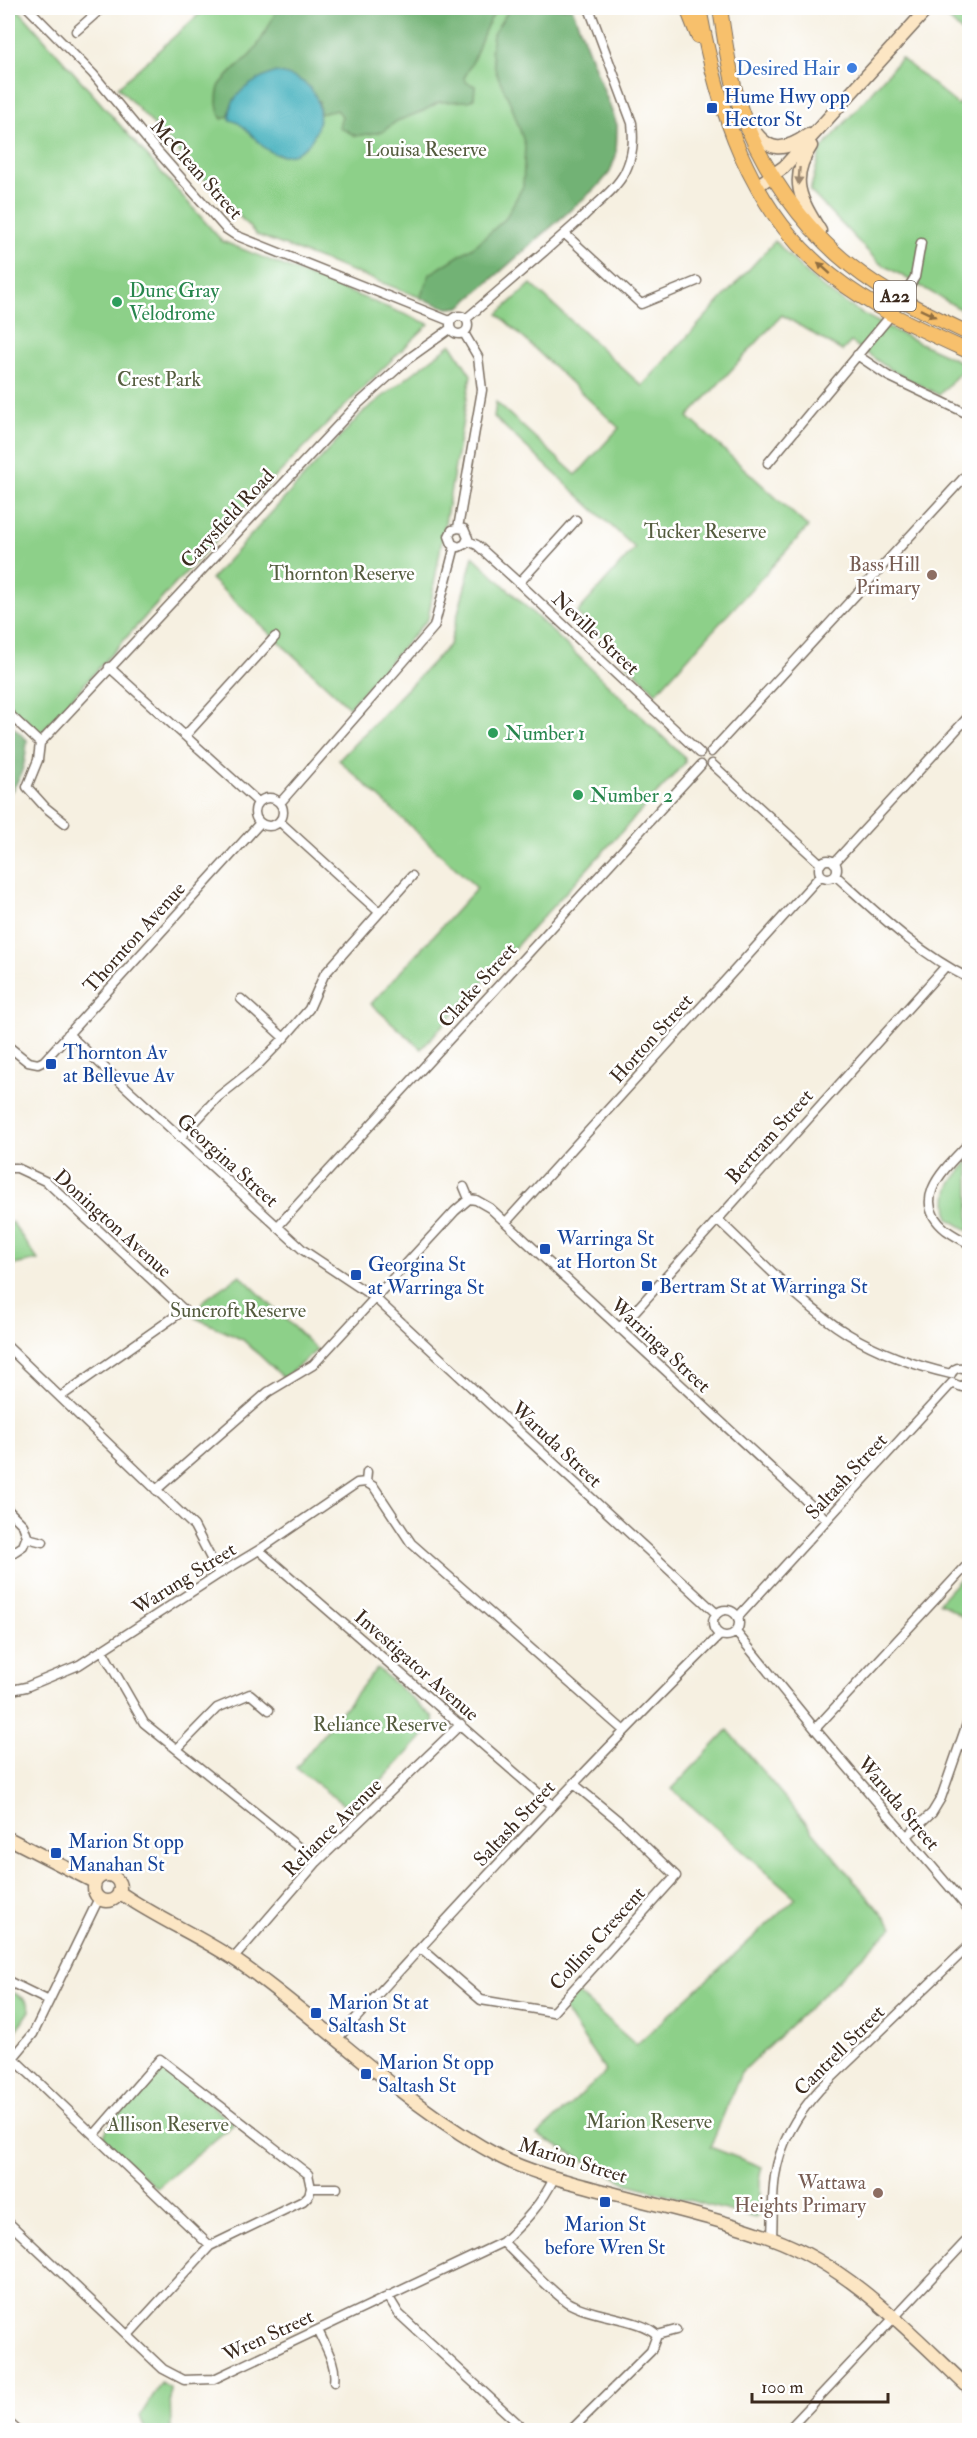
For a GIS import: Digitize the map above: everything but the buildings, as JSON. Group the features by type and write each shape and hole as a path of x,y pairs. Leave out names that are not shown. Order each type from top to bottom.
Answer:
{"highway":[{"path":"687,8 709,63"},
{"name":"A22","path":"699,8 709,63 722,109 739,151 775,214 815,260 861,296 969,352"},
{"name":"A22","path":"720,8 732,80 741,111 774,175 800,215 828,246 850,265 901,300 969,334"}],"main road":[{"path":"757,186 774,175 824,124 928,8"},
{"path":"741,111 760,138 777,148 788,147 824,124"},
{"path":"824,124 800,165 798,181 800,194 828,246"},
{"path":"8,1838 94,1882"},
{"path":"105,1874 114,1876 119,1883 119,1892 111,1900 99,1898 94,1891 94,1882 105,1874"},
{"name":"Marion Street","path":"119,1892 149,1912 233,1959 452,2128 504,2159 554,2178 772,2238 813,2257 876,2301 969,2389"}],"street":[{"name":"McClean Street","path":"28,8 93,74 226,229 235,235 450,325"},
{"path":"76,31 102,8"},
{"path":"466,319 565,234 621,178 632,153 634,141 627,107 589,8"},
{"path":"565,234 641,304 697,281"},
{"path":"768,463 892,314 915,277 921,243"},
{"path":"457,315 466,319 468,325 464,333 455,334 450,325 457,315"},
{"name":"Carysfield Road","path":"40,743 357,405 450,325"},
{"path":"458,528 483,390 478,357 464,333"},
{"path":"856,355 888,376 969,415"},
{"path":"711,752 969,471"},
{"path":"519,583 576,520"},
{"path":"458,528 466,532 468,541 462,546 455,546 450,542 449,536 452,530 458,528"},
{"name":"Neville Street","path":"468,541 477,545 519,583 700,753"},
{"path":"280,802 434,627 455,546"},
{"path":"185,736 275,637"},
{"path":"109,667 258,802"},
{"path":"8,713 40,743 38,760 27,787 45,807 65,823"},
{"path":"834,863 969,715"},
{"path":"711,752 714,758 712,764 706,767 701,765 698,759 700,753 711,752"},
{"path":"712,764 821,864"},
{"name":"Clarke Street","path":"277,1227 701,765"},
{"path":"272,798 280,802 284,814 280,822 272,826 260,823 255,816 258,802 272,798"},
{"path":"280,822 379,912"},
{"name":"Thornton Avenue","path":"8,1046 28,1062 41,1063 260,823"},
{"path":"827,861 834,863 837,869 835,875 828,878 821,875 819,870 821,864 827,861"},
{"name":"Horton Street","path":"506,1222 821,875"},
{"path":"835,875 910,941 945,967 969,979"},
{"path":"180,1138 218,1097 256,1068 284,1038 309,1009 324,975 412,876"},
{"name":"Bertram Street","path":"619,1329 945,967"},
{"path":"241,999 284,1038"},
{"name":"Georgina Street","path":"68,1034 303,1251 375,1298"},
{"path":"969,1142 936,1179 929,1199 936,1220 946,1230 969,1244"},
{"name":"Donington Avenue","path":"8,1168 17,1168 47,1182 184,1310 60,1397"},
{"path":"156,1490 268,1392 313,1365 456,1210 469,1199 464,1187"},
{"name":"Warringa Street","path":"469,1199 483,1203 506,1222 827,1520"},
{"path":"717,1219 819,1313 848,1334 951,1378 962,1387 969,1375 958,1367 951,1378"},
{"name":"Waruda Street","path":"375,1298 717,1614"},
{"path":"8,1347 194,1526 219,1574"},
{"name":"Saltash Street","path":"738,1617 827,1520 951,1378"},
{"path":"367,1472 366,1482 374,1487 411,1544 623,1730"},
{"name":"Warung Street","path":"12,1690 26,1687 79,1665 260,1550 357,1483 366,1482"},
{"path":"8,1510 26,1530 27,1538 23,1546 8,1556"},
{"path":"27,1538 43,1542"},
{"name":"Investigator Avenue","path":"260,1550 552,1805"},
{"path":"815,1729 969,1562"},
{"path":"728,1610 738,1617 739,1625 736,1632 729,1636 720,1635 713,1625 717,1614 728,1610"},
{"name":"Waruda Street","path":"736,1632 969,1911"},
{"name":"Saltash Street","path":"337,2039 623,1730 720,1635"},
{"path":"102,1650 144,1724 317,1862"},
{"path":"177,1749 217,1708 250,1694 269,1710"},
{"path":"906,1837 932,1813 941,1798 969,1715"},
{"name":"Reliance Avenue","path":"233,1959 317,1862 460,1724"},
{"name":"Collins Crescent","path":"421,1948 481,2000 553,2012 676,1876 620,1822 574,1784"},
{"path":"99,1898 33,2034 10,2061 93,2135 210,2246"},
{"name":"Cantrell Street","path":"772,2238 775,2175 788,2134 799,2112 969,1945"},
{"path":"8,1981 49,2001"},
{"path":"93,2135 160,2059 308,2174 311,2188 309,2195 303,2201 210,2246 128,2335"},
{"name":"Wren Street","path":"8,2223 163,2369 184,2380 214,2379 503,2242 532,2214 547,2193 554,2178"},
{"path":"311,2188 337,2188"},
{"path":"788,2430 969,2237"},
{"path":"503,2242 567,2301 584,2310 646,2328 657,2335 676,2330"},
{"path":"388,2296 399,2314 525,2430"},
{"path":"318,2330 333,2364 334,2382"},
{"path":"571,2430 651,2351 657,2335"},
{"path":"8,2422 17,2430"}],"green space":[{"name":"Crest Park","path":"8,8 17,8 222,241 429,324 328,423 230,525 40,734 8,704"},
{"name":"Louisa Reserve","path":"206,8 572,8 617,125 616,155 610,172 600,184 460,307 448,308 257,235 118,87"},
{"path":"278,8 498,8 487,25 474,60 464,78 466,82 475,86 474,98 469,101 439,102 397,121 382,132 356,136 339,127 342,116 337,110 320,114 319,101 240,93 231,106 229,116 222,119 217,104 219,87 252,53"},
{"path":"510,8 572,8 617,125 616,155 610,172 600,184 460,307 448,308 420,298 430,274 476,245 505,219 523,186 525,145 512,107 496,72 491,51 493,34"},
{"path":"946,8 969,8 969,39 941,12"},
{"path":"901,58 958,105 969,92 969,314 878,262 810,191 821,150"},
{"name":"Tucker Reserve","path":"775,241 809,276 855,309 967,365 939,395 891,370 851,342 842,351 782,315 688,417 808,527 656,693 577,613 635,548 494,417 496,402 576,475 619,428 498,314 531,284 642,386"},
{"name":"Thornton Reserve","path":"451,344 471,375 428,619 349,707 211,579 364,411"},
{"path":"473,556 685,758 685,763 421,1049 371,1004 477,888 339,760 450,644"},
{"path":"8,722 27,740 22,770 17,783 8,795"},
{"path":"969,1161 969,1231 949,1219 947,1200 953,1181"},
{"path":"12,1222 38,1260 14,1265 8,1270 8,1225"},
{"name":"Suncroft Reserve","path":"240,1275 317,1350 284,1378 243,1340 196,1318 203,1301"},
{"path":"969,1569 969,1621 939,1602"},
{"name":"Reliance Reserve","path":"377,1668 433,1717 434,1724 353,1812 296,1768"},
{"name":"Marion Reserve","path":"728,1730 893,1927 741,2073 710,2147 762,2167 760,2214 755,2218 628,2184 537,2135 606,2072 562,2006 575,1991 636,2045 796,1898 672,1789"},
{"path":"8,1990 25,2000 30,2011 8,2043"},
{"name":"Allison Reserve","path":"162,2071 171,2073 234,2124 157,2188 109,2144 104,2136 108,2127"},
{"path":"161,2383 170,2388 171,2430 145,2430 140,2416"}],"water":[{"path":"276,72 294,77 309,87 316,96 319,107 319,119 311,140 294,154 282,155 267,150 244,127 230,120 230,111 238,95 251,84"}],"place":[{"name":"Desired Hair","path":"852,68"},
{"name":"Hume Hwy opp Hector St","path":"712,108"},
{"name":"Dunc Gray Velodrome","path":"117,302"},
{"name":"Bass Hill Primary","path":"932,575"},
{"name":"Number 1","path":"493,733"},
{"name":"Number 2","path":"578,795"},
{"name":"Thornton Av at Bellevue Av","path":"51,1064"},
{"name":"Warringa St at Horton St","path":"545,1249"},
{"name":"Georgina St at Warringa St","path":"356,1275"},
{"name":"Bertram St at Warringa St","path":"647,1286"},
{"name":"Marion St opp Manahan St","path":"56,1853"},
{"name":"Marion St at Saltash St","path":"316,2013"},
{"name":"Marion St opp Saltash St","path":"366,2074"},
{"name":"Wattawa Heights Primary","path":"878,2193"},
{"name":"Marion St before Wren St","path":"605,2202"}]}
